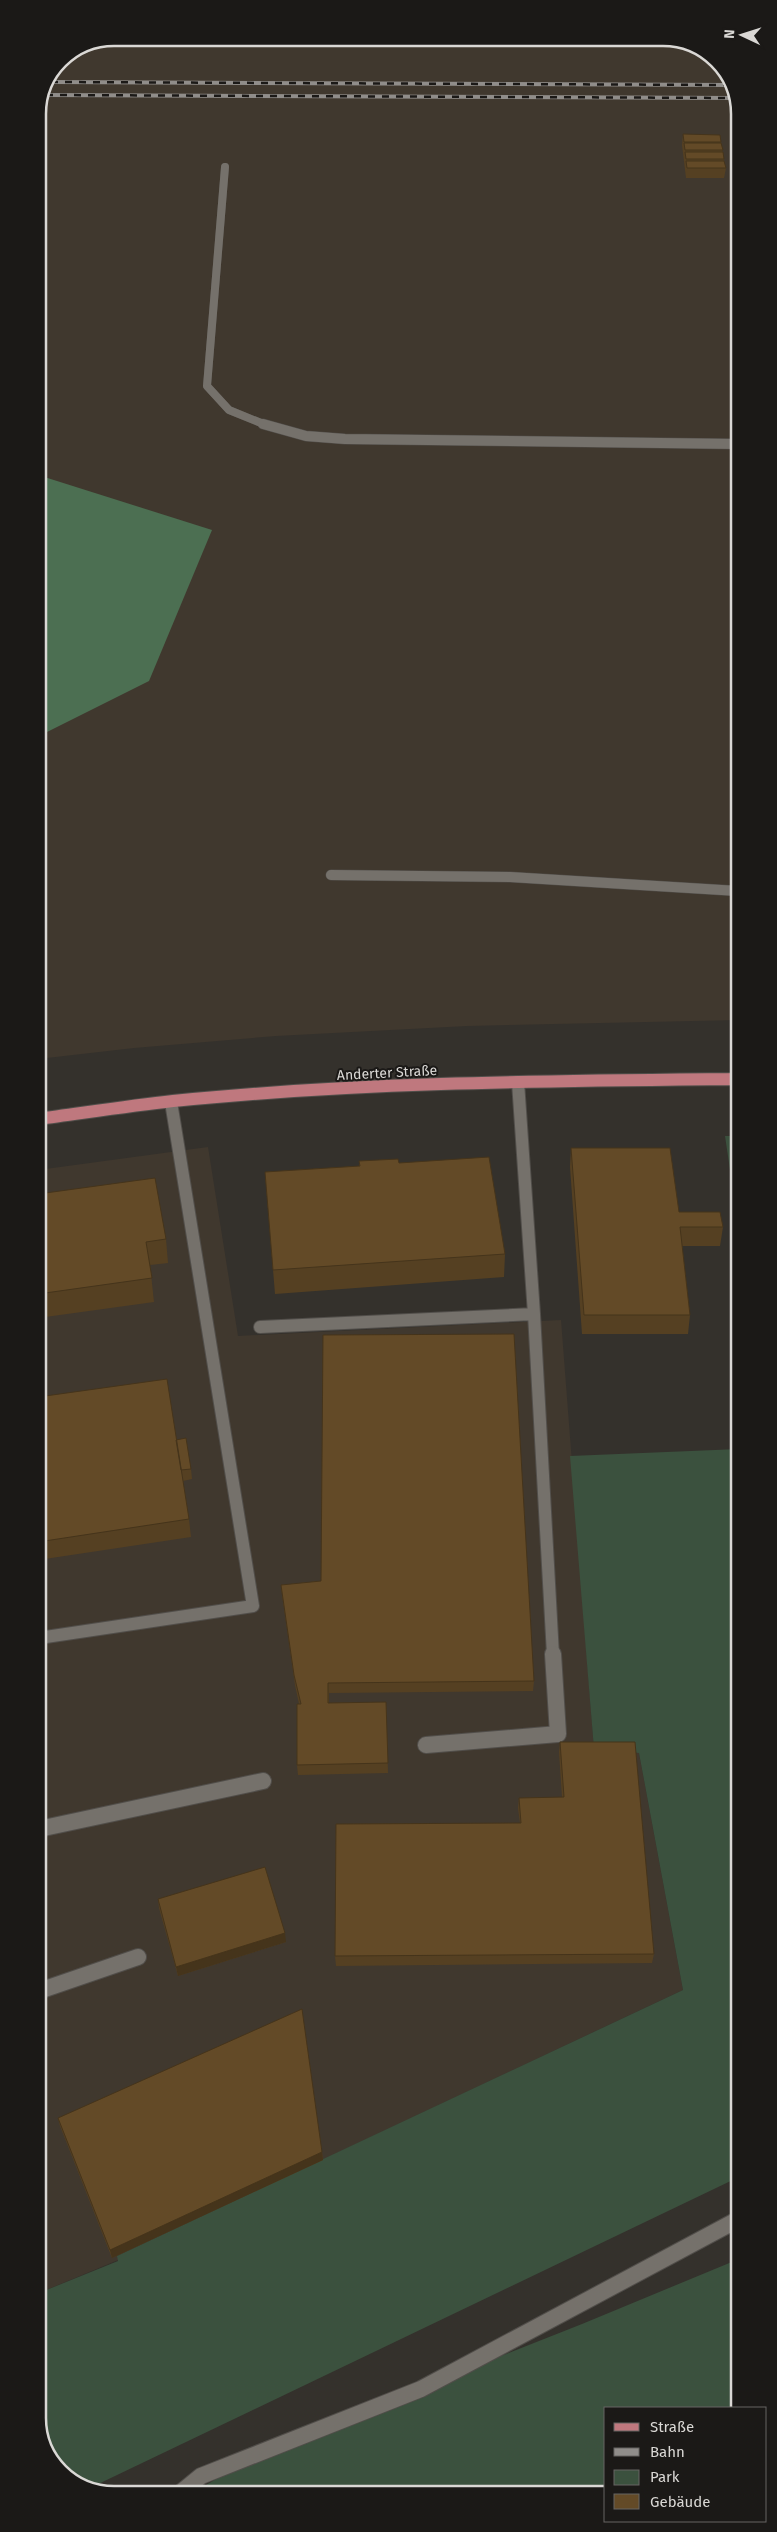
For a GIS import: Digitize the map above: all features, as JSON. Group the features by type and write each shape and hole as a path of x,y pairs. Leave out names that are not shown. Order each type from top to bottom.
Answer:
{"main road":[{"name":"Anderter Straße","path":"46,1117 171,1102 355,1090 518,1082 731,1079"}],"lane":[{"path":"225,166 207,386 229,410 265,425 306,436 345,439 731,444"},
{"path":"331,875 510,877 731,891"},
{"path":"426,1746 558,1734 534,1314 518,1082"},
{"path":"46,1637 252,1606 171,1102"},
{"path":"260,1327 534,1314"},
{"path":"46,1828 263,1781"},
{"path":"46,1989 138,1958"},
{"path":"189,2486 201,2476 421,2390 731,2224"}],"shaded area":[{"path":"115,46 667,46 697,55 722,80 726,89 731,115 731,1020 467,1026 276,1036 134,1048 46,1058 46,115 51,89 66,66 77,58 89,51"},
{"path":"208,1147 238,1336 561,1320 594,1749 639,1753 683,1990 118,2256 118,2260 46,2290 46,1169"}],"green space":[{"path":"46,478 212,530 149,681 46,732"},
{"path":"725,1136 731,1136 731,1176"},
{"path":"731,1449 731,2181 99,2484 89,2481 70,2469 63,2462 55,2452 48,2431 46,2417 46,2290 118,2261 117,2256 683,1990 639,1753 594,1749 570,1456"},
{"path":"731,2262 731,2407 604,2407 604,2486 204,2486 270,2447 582,2324"}],"building":[{"path":"683,134 720,135 721,142 684,142"},
{"path":"684,143 721,143 723,150 685,150"},
{"path":"685,152 723,152 724,159 686,159"},
{"path":"686,161 724,161 726,168 687,168"},
{"path":"571,1148 670,1148 679,1212 720,1212 723,1227 680,1227 690,1315 584,1315"},
{"path":"489,1157 505,1254 273,1270 265,1172 360,1166 359,1161 398,1159 399,1163"},
{"path":"155,1178 166,1239 146,1242 152,1278 46,1293 46,1193"},
{"path":"514,1334 534,1681 328,1683 328,1703 386,1702 388,1763 297,1765 297,1704 301,1704 294,1675 281,1585 321,1581 323,1335"},
{"path":"167,1379 189,1519 46,1541 46,1396"},
{"path":"186,1438 191,1469 181,1470 176,1440"},
{"path":"560,1742 635,1742 654,1954 335,1956 336,1824 521,1823 519,1798 564,1797"},
{"path":"265,1867 285,1933 176,1967 158,1899"},
{"path":"302,2009 322,2152 110,2250 58,2118"}],"railway":[{"path":"55,82 724,85"},
{"path":"49,95 728,98"}]}
